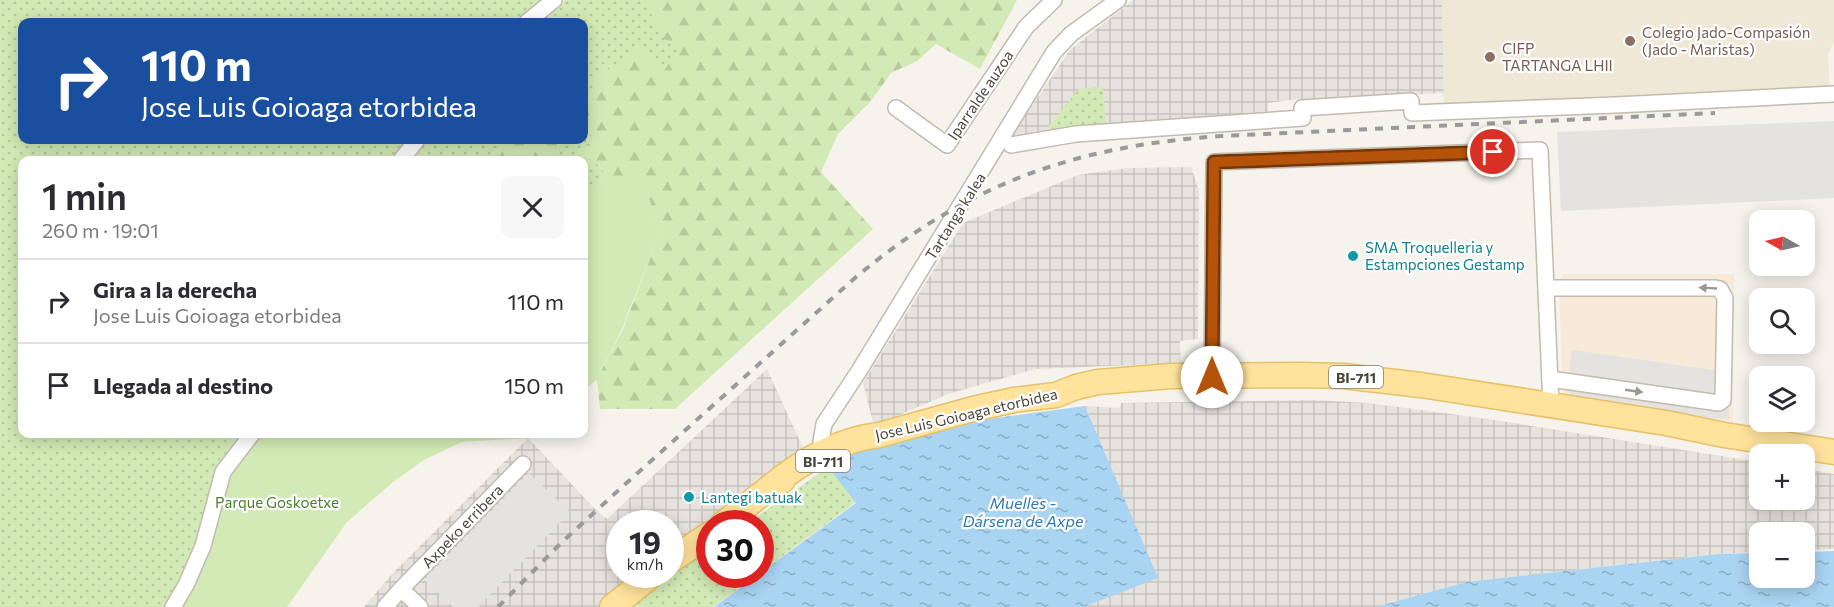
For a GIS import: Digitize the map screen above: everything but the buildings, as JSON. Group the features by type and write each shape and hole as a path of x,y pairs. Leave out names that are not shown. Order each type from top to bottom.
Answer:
{"main road":[{"name":"Jose Luis Goioaga etorbidea","path":"768,489 806,460 853,440 1014,400 1056,395 1098,382 1134,378 1343,376 1421,385 1834,452"},
{"name":"BI-711","path":"741,510 768,489 879,435"},
{"path":"612,607 636,588"}],"street":[{"path":"532,18 554,0"},
{"name":"Iparralde auzoa","path":"896,108 947,145 1026,27 1054,0"},
{"name":"Tartanga kalea","path":"823,452 821,441 824,424 859,372 1054,52 1071,34 1118,0"},
{"path":"1011,145 1098,132 1303,118 1302,108 1313,107 1411,101 1412,113 1834,94"},
{"path":"404,156 414,144"},
{"path":"1212,377 1214,162 1540,150 1551,406"},
{"path":"1546,288 1715,288 1724,293 1723,400 1719,403 1550,378"},
{"path":"173,607 186,585 203,546 223,472 249,438"},
{"name":"Axpeko erribera","path":"385,607 523,464"},
{"path":"401,589 420,607"}],"shaded area":[{"path":"1133,0 1442,0 1444,93 1290,100 1268,103 1268,115 1106,123 1023,138 1012,135 1070,50"},
{"path":"1442,0 1834,0 1834,42 1828,54 1830,88 1444,108"},
{"path":"1834,121 1834,198 1561,211 1557,132"},
{"path":"1191,167 1199,190 1198,339 1180,341 1181,363 1035,369 948,394 874,426 863,383 963,223 1078,175 1128,168"},
{"path":"1563,274 1734,274 1733,427 1563,402 1559,283"},
{"path":"1572,350 1728,372 1729,419 1570,396 1569,371"},
{"path":"767,369 804,450 724,510 696,510 696,531 684,540 684,510 617,510"},
{"path":"1312,400 1368,403 1481,418 1749,460 1749,510 1815,510 1815,471 1834,474 1834,549 1815,550 1815,522 1749,522 1749,552 1466,582 1376,607 1084,607 1157,578 1085,406 1120,408 1121,403"},
{"path":"528,438 606,518 606,588 623,588 600,607 364,607 392,574"},
{"path":"529,473 570,512 478,607 453,607 424,580"}],"green space":[{"path":"0,0 549,0 524,18 18,18 18,144 406,144 396,156 18,156 18,438 238,438 227,450 211,481 199,532 182,576 164,607 0,607"},
{"path":"565,0 651,0 648,6 680,48 663,73 596,78 588,105 588,18 543,18"},
{"path":"651,0 1017,0 980,69 936,44 917,61 891,73 871,101 838,134 821,172 873,229 675,409 600,409 597,379 623,329 659,235 645,184 609,178 599,166 578,149 596,140 588,132 588,105 596,78 639,48 663,72 680,48 663,38 647,6"},
{"path":"1103,87 1106,123 1051,132 1048,127 1079,89"},
{"path":"588,132 596,140 588,144"},
{"path":"424,144 506,144 489,156 416,156"},
{"path":"506,144 558,144 548,156 489,156"},
{"path":"558,144 588,144 578,149 587,156 548,156"},
{"path":"588,157 599,166 609,178 588,187"},
{"path":"609,178 645,183 659,235 622,329 597,379 588,387 588,187"},
{"name":"Parque Goskoetxe","path":"238,438 528,438 462,442 424,460 393,482 347,522 287,607 164,607 182,576 199,532 211,481 227,450"},
{"path":"828,467 856,502 774,562 774,510 767,510"},
{"path":"696,559 696,588 739,588 713,607 628,607 655,588 684,588 684,568"}],"water":[{"name":"Muelles - Dársena de Axpe","path":"1085,406 1158,578 1084,607 714,607 740,588 774,588 774,563 856,503 828,467 855,453 974,421"},
{"path":"1834,551 1834,607 1376,607 1466,582 1719,554 1749,553 1749,588 1815,588 1815,552"}],"railway":[{"path":"498,607 561,543 856,277 898,244 940,217 1026,175 1071,160 1118,149 1221,136 1715,113"}],"place":[{"name":"Colegio Jado-Compasión (Jado - Maristas)","path":"1630,41"},
{"name":"CIFP TARTANGA LHII","path":"1490,57"},
{"name":"SMA Troquelleria y Estampciones Gestamp","path":"1353,256"},
{"name":"Lantegi batuak","path":"689,497"}],"route":[{"path":"1212,377 1214,162 1493,152"}]}
